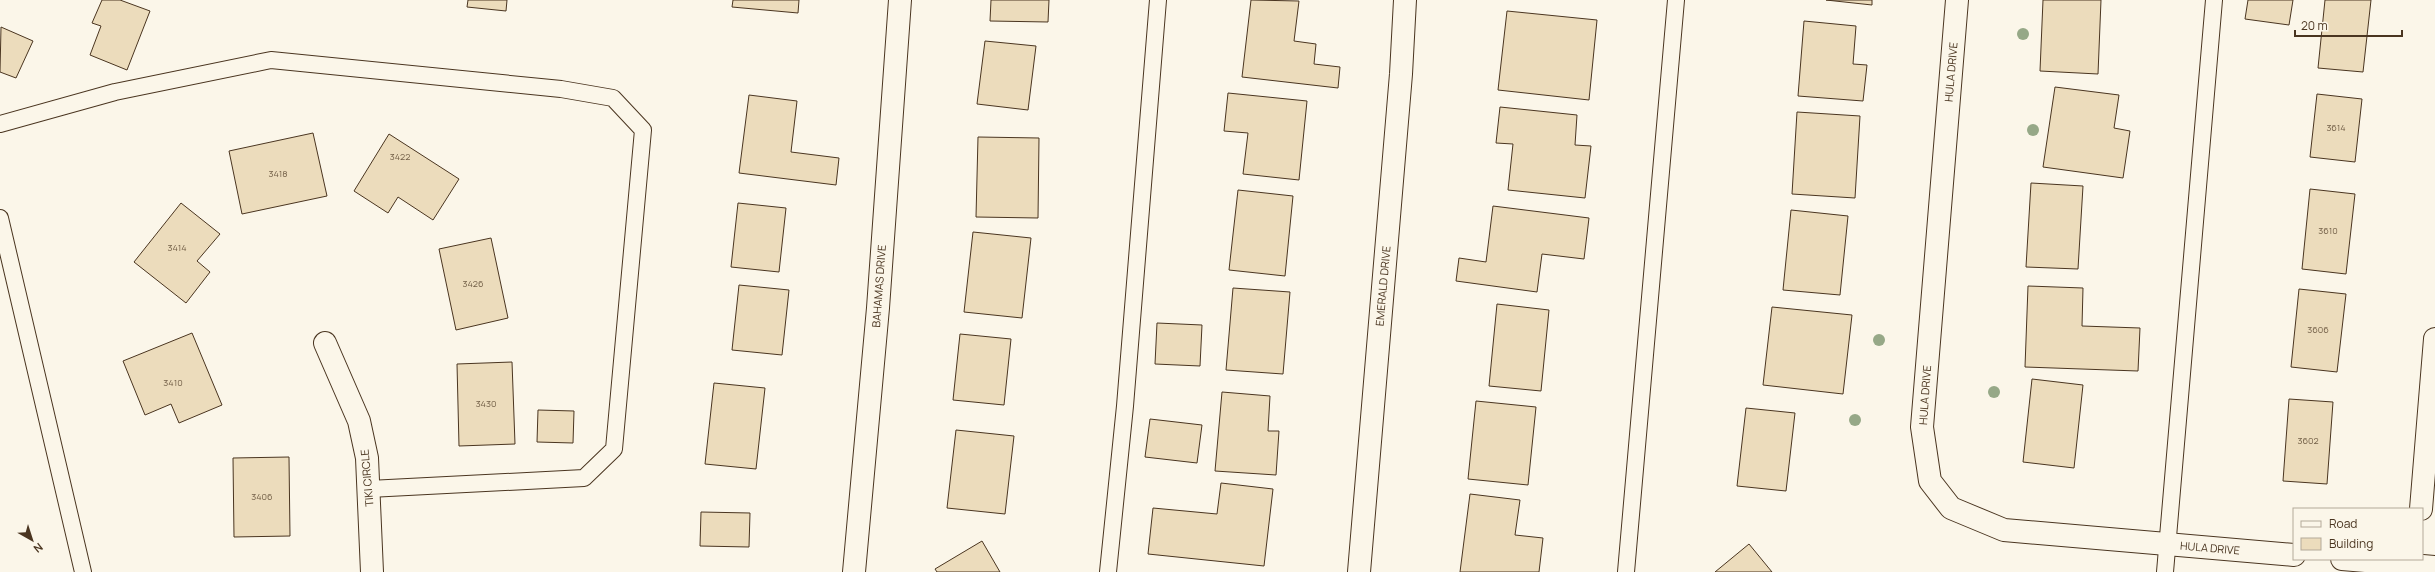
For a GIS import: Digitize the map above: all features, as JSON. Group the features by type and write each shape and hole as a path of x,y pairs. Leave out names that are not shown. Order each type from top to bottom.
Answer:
{"street":[{"name":"BAHAMAS DRIVE","path":"854,572 878,308 900,0"},
{"name":"EMERALD DRIVE","path":"1359,572 1401,74 1405,0"},
{"name":"HULA DRIVE","path":"1957,0 1922,427 1930,481 1951,508 2004,530 2293,555"},
{"path":"2421,508 2435,340"},
{"name":"TIKI CIRCLE","path":"325,343 359,421 367,458 372,572"},
{"path":"2353,560 2421,566"}],"lane":[{"path":"1108,572 1126,398 1158,0"},
{"path":"1626,572 1676,0"},
{"path":"2165,572 2166,544 2214,0"},
{"path":"0,124 115,92 271,60 561,89 613,98 643,130 614,449 584,478 369,489"},
{"path":"0,218 83,572"}],"building":[{"path":"102,0 120,0 150,11 127,70 90,55 101,26 92,23"},
{"path":"468,0 507,0 506,11 467,7"},
{"path":"733,0 799,0 798,13 732,7"},
{"path":"991,0 1049,0 1048,22 990,21"},
{"path":"1251,0 1299,1 1294,41 1316,44 1314,64 1340,67 1338,88 1242,77"},
{"path":"1826,0 1872,0 1872,5"},
{"path":"2043,0 2101,0 2098,74 2040,71"},
{"path":"2248,0 2293,0 2289,25 2245,19"},
{"path":"2325,0 2371,0 2363,72 2318,68"},
{"path":"1507,11 1597,20 1589,100 1498,90"},
{"path":"1804,21 1856,26 1853,64 1867,65 1863,101 1798,96"},
{"path":"1,27 33,41 16,78 0,72"},
{"path":"985,41 1036,46 1028,110 977,104"},
{"path":"2055,87 2119,95 2114,128 2130,131 2123,178 2043,167"},
{"path":"1228,93 1307,101 1299,180 1243,174 1248,133 1224,131"},
{"path":"2317,94 2362,99 2355,162 2310,157"},
{"path":"749,95 797,101 791,152 839,158 836,185 739,173"},
{"path":"1500,107 1577,115 1575,145 1591,146 1585,198 1508,190 1513,144 1496,143"},
{"path":"1797,112 1860,116 1855,198 1792,194"},
{"path":"313,133 327,196 242,214 229,151"},
{"path":"389,134 459,179 433,220 398,197 388,213 354,191"},
{"path":"978,137 1039,138 1038,218 976,217"},
{"path":"2031,183 2083,186 2078,269 2026,267"},
{"path":"2310,189 2355,194 2346,274 2302,269"},
{"path":"1238,190 1293,196 1285,276 1229,270"},
{"path":"181,203 220,234 197,261 210,272 186,303 134,262"},
{"path":"738,203 786,208 779,272 731,267"},
{"path":"1493,206 1589,218 1584,259 1542,254 1537,292 1456,281 1459,258 1486,262"},
{"path":"1791,210 1848,216 1840,295 1783,290"},
{"path":"973,232 1031,238 1022,318 964,312"},
{"path":"491,238 508,318 456,330 439,249"},
{"path":"739,285 789,290 782,355 732,350"},
{"path":"2028,286 2083,288 2082,326 2140,328 2138,371 2025,367"},
{"path":"1233,288 1290,292 1283,374 1226,370"},
{"path":"2299,289 2346,294 2337,372 2291,367"},
{"path":"1497,304 1549,310 1541,391 1489,386"},
{"path":"1772,307 1852,315 1843,394 1763,385"},
{"path":"1157,323 1202,325 1200,366 1155,364"},
{"path":"192,333 222,405 179,423 171,404 145,415 123,361"},
{"path":"960,334 1011,339 1004,405 953,400"},
{"path":"512,362 515,444 459,446 457,364"},
{"path":"2032,379 2083,385 2074,468 2023,462"},
{"path":"714,383 765,388 756,469 705,464"},
{"path":"1222,392 1270,396 1268,431 1279,431 1276,475 1215,471"},
{"path":"2289,399 2333,402 2327,484 2283,481"},
{"path":"1476,401 1536,407 1528,485 1468,479"},
{"path":"1746,408 1795,413 1786,491 1737,486"},
{"path":"538,410 574,411 573,443 537,442"},
{"path":"1150,419 1202,425 1197,463 1145,457"},
{"path":"956,430 1014,436 1005,514 947,508"},
{"path":"289,457 290,536 234,537 233,458"},
{"path":"1221,483 1273,489 1264,566 1148,554 1153,508 1217,514"},
{"path":"1470,494 1520,500 1515,535 1543,538 1539,572 1460,572"},
{"path":"701,512 750,513 749,547 700,546"},
{"path":"982,541 1000,572 937,572 935,569"},
{"path":"1749,544 1772,572 1715,572"}]}
